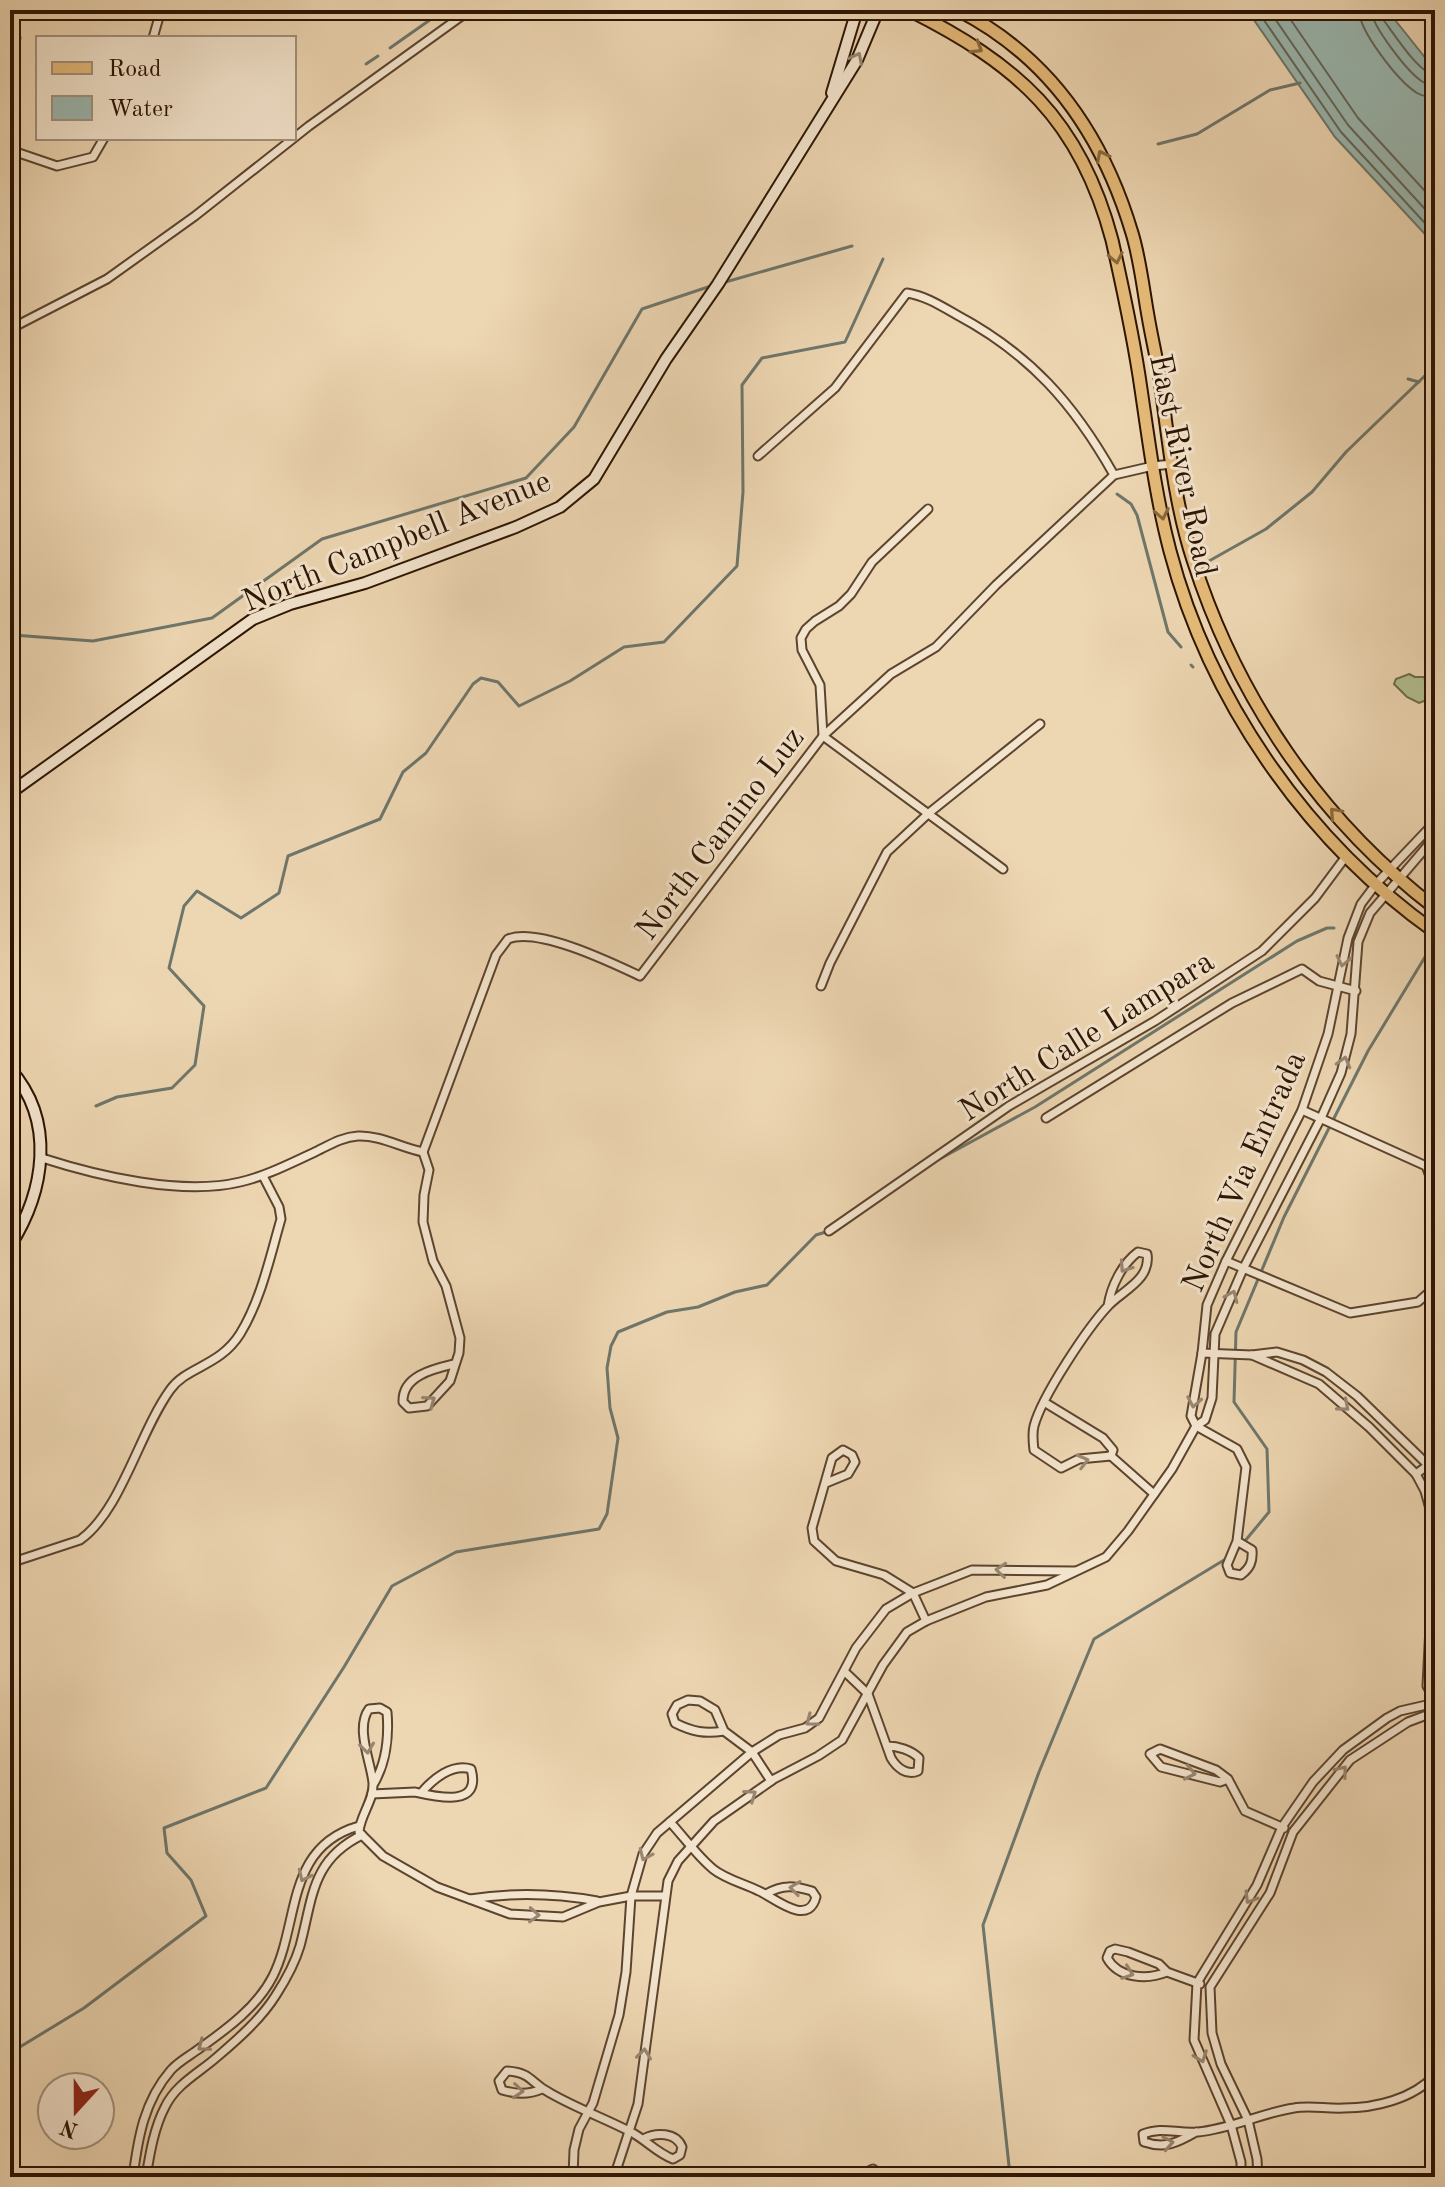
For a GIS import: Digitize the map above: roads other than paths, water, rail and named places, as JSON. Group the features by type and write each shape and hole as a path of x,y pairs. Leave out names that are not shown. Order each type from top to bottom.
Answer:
{"main road":[{"name":"North Campbell Avenue","path":"829,102 857,10"},
{"name":"North Campbell Avenue","path":"10,793 253,619 290,604 365,583 560,507 594,479 666,359 720,281 857,60 878,10"},
{"name":"East River Road","path":"909,10 999,62 1040,100 1063,127 1074,146 1105,212 1141,386 1170,551 1208,657 1242,722 1292,795 1386,894 1435,932"},
{"name":"East River Road","path":"958,10 993,30 1053,82 1076,110 1109,170 1133,235 1172,464 1192,558 1212,612 1246,686 1300,775 1389,869 1435,908"},
{"path":"10,1069 22,1083 35,1109 40,1127 42,1158 33,1195 10,1246"}],"street":[{"path":"154,36 161,10"},
{"path":"296,136 470,10"},
{"path":"10,46 16,38"},
{"path":"10,150 57,166 93,157 103,140"},
{"path":"10,329 107,279 195,216 291,140"},
{"path":"758,456 835,388 907,293 921,295 1016,352 1044,377 1091,434 1114,475"},
{"name":"North Camino Luz","path":"423,1152 501,946 508,939 528,935 602,959 640,976 823,736 882,681 936,647 996,585 1114,475 1172,464"},
{"path":"928,509 872,562 845,600 806,629 801,638 802,650 820,685 823,736 1003,869"},
{"path":"821,986 887,852 929,813 1040,724"},
{"name":"North Via Entrada","path":"1196,1426 1191,1416 1207,1305 1302,1110 1328,1034 1348,938 1361,904 1389,869 1418,843 1435,822"},
{"name":"North Via Entrada","path":"614,2177 638,2104 664,1896 678,1861 714,1821 771,1781 842,1740 883,1665 907,1632 986,1597 1047,1585 1079,1571 1106,1557 1128,1531 1190,1442 1196,1426 1205,1420 1212,1398 1215,1334 1243,1269 1341,1073 1351,1034 1358,942 1370,913 1435,837"},
{"name":"North Calle Lampara","path":"829,1231 1009,1106 1155,1021 1262,951 1315,898 1347,855"},
{"name":"North Calle Lampara","path":"1046,1118 1232,1003 1302,969 1319,981 1356,991"},
{"path":"1302,1110 1426,1166 1435,1189"},
{"path":"42,1158 90,1173 172,1185 218,1185 263,1176 342,1138 376,1137 423,1152 429,1170 423,1222 433,1261 446,1286 458,1329 459,1353 450,1381 427,1406 409,1408 403,1402 402,1395 410,1382 429,1371 454,1364"},
{"path":"10,1563 80,1540 89,1534 110,1504 145,1430 172,1387 225,1355 240,1334 256,1304 281,1219 279,1207 263,1176"},
{"path":"1108,1306 1129,1258 1138,1252 1147,1254 1149,1264 1138,1282 1108,1306 1061,1372 1034,1426 1034,1450 1061,1468 1079,1459 1111,1456 1154,1494"},
{"path":"1226,1261 1350,1313 1418,1302 1435,1287"},
{"path":"1202,1353 1252,1355 1277,1352 1303,1360 1332,1376 1431,1462 1435,1484"},
{"path":"1252,1355 1323,1388 1369,1427 1416,1474 1425,1491 1435,1527 1432,1641 1427,1686 1435,1703 1432,1713 1408,1722 1350,1760 1293,1832 1270,1893 1210,1987 1212,2033 1221,2064 1248,2120 1258,2177"},
{"path":"1323,1388 1332,1376"},
{"path":"1044,1402 1103,1438 1113,1450 1111,1456"},
{"path":"1196,1426 1237,1449 1246,1467 1237,1541 1227,1565 1230,1573 1241,1575 1249,1568 1253,1556 1252,1550 1237,1541"},
{"path":"826,1483 848,1474 855,1462 852,1455 843,1450 832,1458 812,1528 814,1541 836,1561 884,1575 913,1593 926,1621"},
{"path":"1416,1474 1431,1462"},
{"path":"573,2177 579,2129 599,2086 619,2015 626,1972 631,1896 643,1854 657,1833 752,1752 779,1735 805,1728 819,1718 856,1648 886,1609 913,1593 972,1570 1079,1571"},
{"path":"845,1672 868,1694 887,1746 895,1765 910,1773 918,1771 920,1766 915,1754 887,1746"},
{"path":"724,1731 691,1731 675,1723 672,1714 677,1705 688,1700 700,1701 715,1710 724,1731 752,1752 771,1781"},
{"path":"1241,2177 1241,2162 1231,2125 1194,2040 1197,1983 1257,1885 1282,1827 1313,1782 1343,1750 1400,1711 1435,1703"},
{"path":"372,1789 365,1715 369,1709 376,1708 387,1712 384,1756 359,1826 362,1835 383,1856 437,1887 510,1914 563,1917 599,1902 631,1896 664,1896"},
{"path":"1228,1779 1220,1782 1161,1767 1150,1754 1160,1749 1216,1770 1228,1779 1245,1811 1293,1832"},
{"path":"372,1789 421,1793 440,1798 468,1793 474,1783 471,1769 463,1766 455,1768 437,1777 421,1793"},
{"path":"670,1822 715,1870 766,1894 777,1904 799,1910 808,1909 816,1897 812,1891 794,1886 780,1886 766,1894"},
{"path":"133,2177 137,2144 148,2103 172,2068 245,2012 267,1987 280,1958 294,1900 305,1871 318,1851 336,1834 359,1826"},
{"path":"146,2177 151,2147 164,2108 186,2080 217,2058 272,2002 300,1947 318,1877 328,1859 343,1845 362,1835"},
{"path":"468,1899 522,1893 560,1894 599,1902"},
{"path":"1167,1972 1141,1977 1127,1974 1112,1966 1107,1958 1110,1951 1115,1949 1128,1952 1159,1964 1167,1972 1210,1987"},
{"path":"542,2089 513,2093 502,2090 499,2081 507,2071 519,2072 531,2077 542,2089 628,2130 663,2155 673,2159 680,2155 682,2147 676,2138 651,2134 643,2139"},
{"path":"1196,2132 1171,2145 1155,2146 1144,2142 1143,2134 1154,2130 1196,2132 1296,2107 1376,2105 1399,2098 1429,2082 1435,2075"},
{"path":"857,2177 873,2169 885,2177"}],"water":[{"path":"1247,10 1387,10 1435,70 1435,245 1335,137"}],"waterway":[{"path":"390,48 444,10"},
{"path":"366,64 378,56"},
{"path":"1158,144 1197,134 1270,90 1300,83"},
{"path":"722,283 852,246"},
{"path":"96,1106 117,1097 172,1088 195,1065 204,1006 169,968 184,906 197,891 241,918 279,893 288,856 380,819 403,772 426,753 473,684 481,678 498,682 519,706 570,681 624,647 664,642 737,566 743,492 742,385 762,358 845,342 883,259"},
{"path":"10,637 93,641 212,618 322,539 526,478 574,427 642,309 711,286"},
{"path":"1209,561 1266,529 1312,492 1346,452 1435,366"},
{"path":"1408,379 1419,382"},
{"path":"1117,494 1131,504 1137,515 1168,632 1181,647"},
{"path":"936,1161 1035,1107 1297,941 1334,928"},
{"path":"1235,1553 1269,1512 1267,1449 1234,1402 1236,1332 1284,1217 1368,1051 1425,957"},
{"path":"10,2053 84,2008 206,1916 191,1880 167,1853 164,1828 266,1788 392,1586 456,1552 599,1529 607,1514 618,1438 610,1408 607,1368 611,1346 618,1332 667,1312 698,1307 735,1292 767,1285 816,1235 829,1231"},
{"path":"1013,2177 1010,2175 983,1925 1039,1772 1094,1639 1229,1557"}]}
